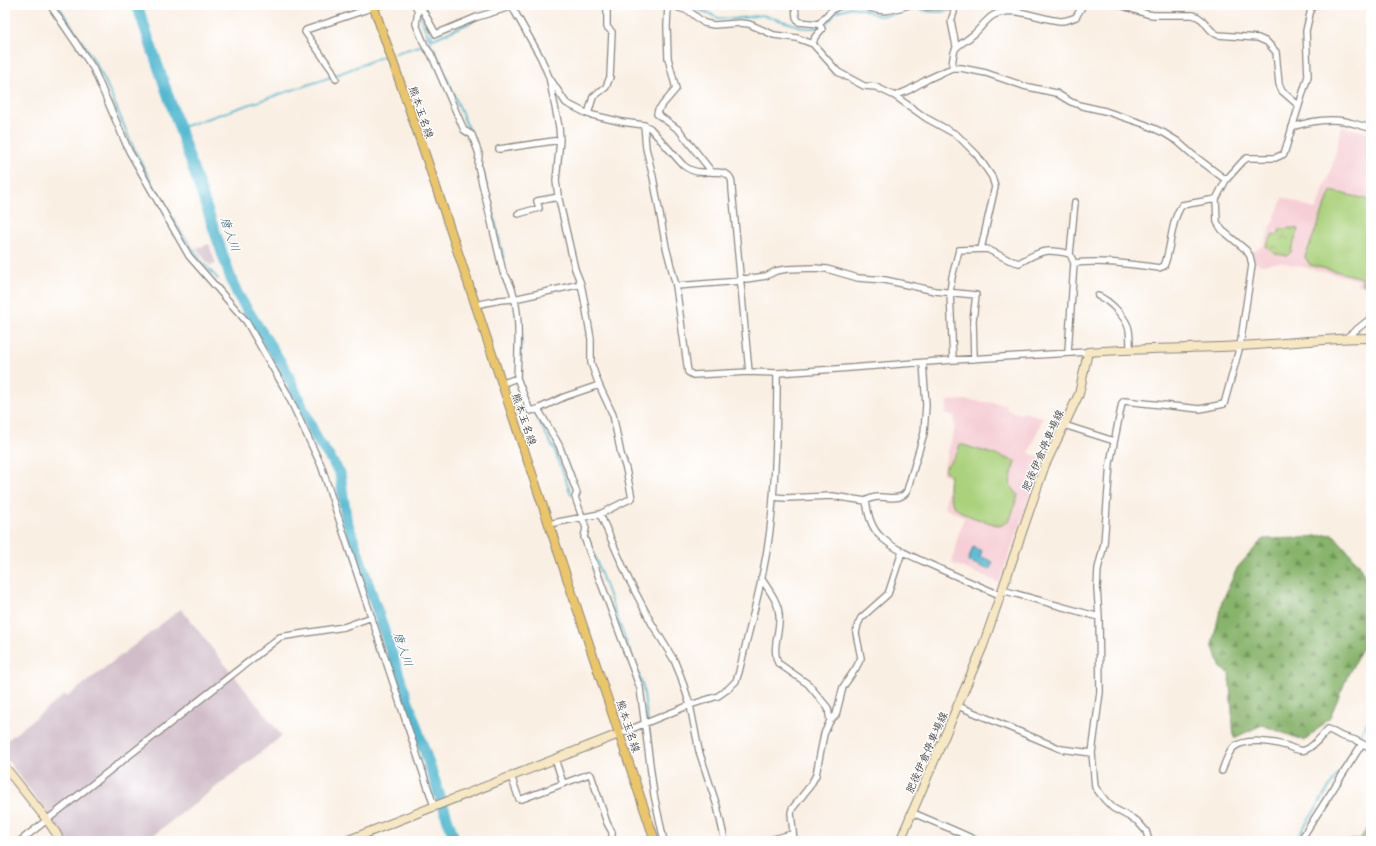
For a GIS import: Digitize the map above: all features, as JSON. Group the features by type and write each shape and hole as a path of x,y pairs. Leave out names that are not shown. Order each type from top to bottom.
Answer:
{"main road":[{"name":"熊本玉名線","path":"375,6 655,841"},
{"path":"1088,352 1130,349 1240,346 1346,338 1371,338"},
{"name":"肥後伊倉停車場線","path":"900,841 911,812 941,747 983,646 1045,465 1079,394 1088,352"},
{"path":"346,841 619,734"},
{"path":"5,767 56,832 60,841"}],"street":[{"path":"50,5 93,68 129,151 189,256 246,321 286,391 321,465 372,617 439,804"},
{"path":"599,385 530,411 517,378 519,331 514,299 508,278 503,272 478,166 479,154 472,135 464,130 432,54 424,44 416,24 418,11 416,7 421,7 436,34 477,17 513,5 541,58 549,77 566,103 588,114 622,122 644,125 653,131 682,165 688,169 700,172 725,174 730,177 749,372"},
{"path":"588,114 593,97 606,87 610,77 612,32 607,27 607,5"},
{"path":"668,5 668,58 676,89 658,110 657,114 678,130 712,172"},
{"path":"675,5 689,11 704,24 749,24 774,34 797,38 813,44 838,72 864,86 876,87 895,96 926,118 957,135 977,155 992,177 995,187 981,249"},
{"path":"795,5 796,17 799,22 820,26"},
{"path":"813,44 815,36 822,29 820,26 834,8 843,5"},
{"path":"863,5 878,11 894,10 909,5"},
{"path":"919,5 928,7 953,7 951,21 956,46 953,54 952,68"},
{"path":"956,46 973,35 992,16 1001,12 1013,12 1062,21 1076,17 1083,5"},
{"path":"1120,5 1147,14 1199,17 1204,21 1212,33 1218,35 1258,38 1267,42 1276,52 1279,84 1282,91 1298,105"},
{"path":"1149,841 1146,831 1137,821 1113,808 1095,787 1092,753 1100,692 1097,588 1098,569 1104,544 1110,463 1114,441 1122,403 1124,401 1200,409 1224,404 1240,346 1252,265 1250,256 1246,250 1222,230 1217,222 1216,199 1226,180 1243,160 1247,158 1275,158 1284,154 1308,76 1306,31 1312,5"},
{"path":"335,77 305,32 306,30 375,6"},
{"path":"895,96 952,68 961,68 986,73 1024,86 1056,93 1077,104 1105,111 1144,124 1178,141 1193,155 1226,180"},
{"path":"548,524 600,514 632,498 613,415 599,385 591,363 591,339 581,284 575,270 556,181 560,140 549,77"},
{"path":"1292,127 1329,120 1342,121 1371,128"},
{"path":"644,125 646,148 666,247 676,286 688,372 693,375 777,372 923,363 974,358 1088,352"},
{"path":"499,149 560,140"},
{"path":"518,214 539,208 537,201 559,197"},
{"path":"1074,263 1088,261 1112,262 1159,268 1164,266 1176,219 1182,205 1216,199"},
{"path":"1068,352 1074,263 1070,254 1075,202"},
{"path":"953,360 950,292 959,250 987,249 1009,260 1019,263 1039,252 1048,250 1070,254"},
{"path":"676,286 766,276 776,271 787,269 814,268 858,278 885,280 935,291 976,296 973,320 974,358"},
{"path":"475,305 514,299 581,284"},
{"path":"1098,296 1104,298 1108,303 1117,309 1129,328 1130,349"},
{"path":"1346,338 1371,318"},
{"path":"773,497 786,498 832,496 866,501 871,497 900,498 905,495 924,433 926,405 923,363"},
{"path":"619,734 718,696 728,689 736,680 761,578 769,532 777,441 777,372"},
{"path":"501,384 517,378"},
{"path":"535,410 559,445 577,493 575,497 586,528 584,537 640,688 649,722 654,795 664,841"},
{"path":"1064,425 1114,441"},
{"path":"866,501 870,519 874,528 879,535 902,552 1001,592 1099,617"},
{"path":"600,514 629,580 652,624 674,660 681,677 690,706 699,751 717,806 725,841"},
{"path":"794,841 792,834 792,809 810,786 816,775 824,734 830,720 836,715 843,687 861,658 856,633 858,624 861,618 888,594 902,552"},
{"path":"761,578 778,608 779,616 775,651 778,663 811,687 828,708 830,720"},
{"path":"20,841 280,637 344,627 372,617"},
{"path":"958,706 1061,749 1092,753"},
{"path":"1222,771 1232,748 1252,741 1270,741 1304,751 1311,747 1328,729 1371,748"},
{"path":"1300,841 1362,744"},
{"path":"555,759 563,783"},
{"path":"511,776 519,799 522,800 589,774 607,823 612,832 612,841"},
{"path":"911,812 959,831 977,841"},
{"path":"766,841 792,834"}],"shaded area":[{"path":"1342,126 1371,134 1371,288 1357,284 1358,280 1280,262 1262,265 1254,262 1251,252 1263,246 1283,197 1316,210 1332,166"},
{"path":"209,244 216,264 210,266 196,248"},
{"path":"966,400 1006,404 1007,410 1043,417 1029,453 1044,459 999,583 952,563 957,539 964,517 944,508 950,478 942,473 955,428 954,416 945,414 948,401"},
{"path":"181,609 282,736 146,841 68,841 5,757 5,742 64,695 67,697"}],"green space":[{"path":"1331,191 1371,200 1371,286 1362,284 1362,278 1310,265 1305,257"},
{"path":"1280,229 1298,229 1291,252 1287,256 1273,253 1266,246 1273,234 1278,235"},
{"path":"960,444 1015,461 1010,482 1011,486 1018,495 1010,520 1000,526 965,514 954,506 951,500 949,491 950,475 944,470 956,455"},
{"path":"1333,534 1359,564 1371,591 1371,609 1363,647 1349,673 1330,717 1305,741 1262,725 1234,738 1229,673 1221,668 1212,645 1222,602 1237,568 1263,539 1301,538"},
{"path":"1371,829 1371,841 1346,841 1360,839 1366,830"}],"water":[{"path":"973,547 982,551 980,556 993,562 989,570 968,561"}],"waterway":[{"path":"58,5 93,59 106,83 143,167 182,234 203,263 218,279"},
{"name":"唐人川","path":"137,5 231,279 238,295 285,369 317,439 330,458"},
{"path":"682,5 704,11 718,18 734,19 762,15 806,28 814,28 824,24 831,19 835,12 851,7 862,9 879,16 895,14 910,7 931,12 940,12 968,5"},
{"path":"420,16 429,38"},
{"path":"395,53 430,43 432,34 425,20"},
{"path":"433,39 472,22"},
{"path":"434,48 469,130"},
{"path":"179,128 331,77 384,56"},
{"path":"481,164 504,258"},
{"path":"521,322 521,382"},
{"path":"533,410 554,449 571,494"},
{"name":"唐人川","path":"334,464 340,473 346,518 455,841"},
{"path":"587,536 643,687 659,806"},
{"path":"1295,841 1357,744 1358,738 1371,717"}]}
